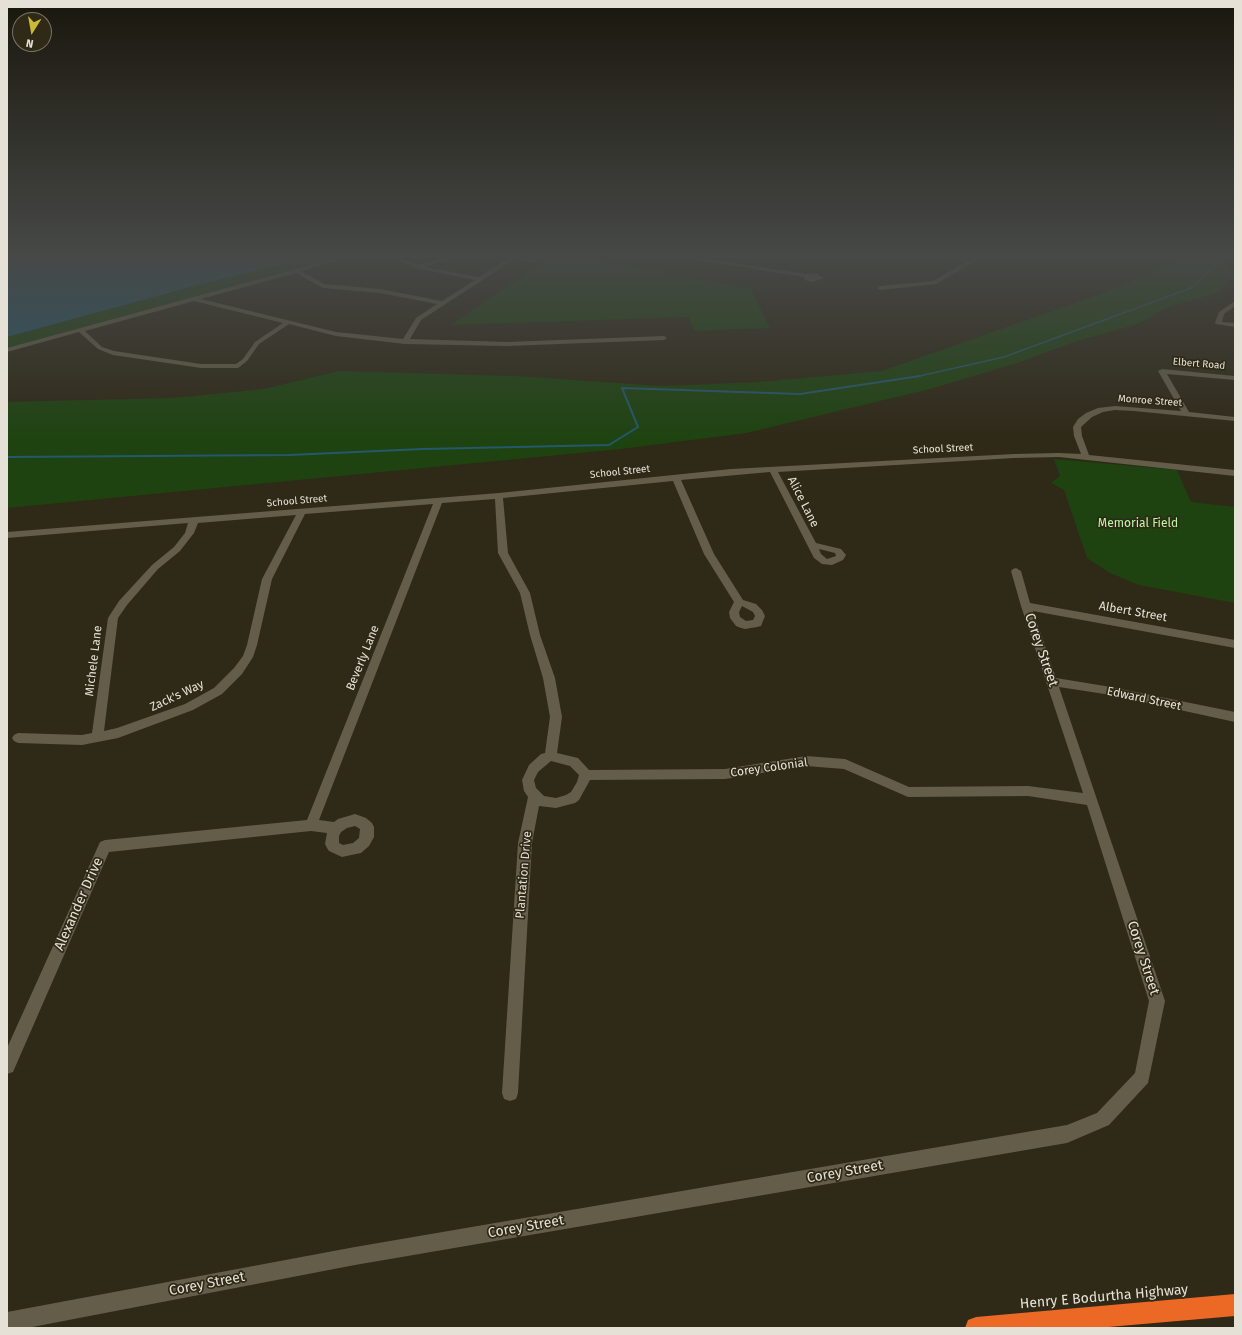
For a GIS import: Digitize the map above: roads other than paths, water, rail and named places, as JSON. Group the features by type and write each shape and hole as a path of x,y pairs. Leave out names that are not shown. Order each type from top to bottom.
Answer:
{"highway":[{"name":"Henry E Bodurtha Highway","path":"976,1328 1235,1305"}],"street":[{"path":"7,350 128,317"},
{"path":"269,317 346,336 405,342 507,344 664,338"},
{"path":"405,342 418,319 421,317"},
{"path":"1220,317 1218,323 1235,325"},
{"path":"81,330 92,342 110,352 212,366 226,373 238,369 238,366 245,360 257,343 288,322"},
{"name":"Elbert Road","path":"1186,414 1162,371 1235,378"},
{"name":"Monroe Street","path":"1086,457 1078,436 1077,427 1090,415 1101,410 1115,408 1235,419"},
{"name":"School Street","path":"7,535 500,496 676,478 773,470 1014,456 1060,455 1086,457 1235,473"},
{"name":"Alice Lane","path":"773,470 812,545"},
{"path":"676,478 709,554 739,602"},
{"path":"500,496 501,539 504,557 525,593 535,635 549,678 556,717 551,756"},
{"name":"Beverly Lane","path":"312,825 439,500"},
{"name":"Zack's Way","path":"18,738 68,740 98,738 118,734 189,707 218,691 238,672 248,657 267,579 302,511"},
{"name":"Michele Lane","path":"98,738 112,618 123,603 155,567 177,549 189,533 194,521"},
{"name":"Corey Street","path":"7,1322 355,1256 1067,1134 1103,1119 1142,1077 1157,1000 1053,682 1026,606 1016,571"},
{"name":"Albert Street","path":"1026,606 1235,644"},
{"name":"Edward Street","path":"1053,682 1111,691 1235,717"},
{"path":"551,756 574,762 583,771 584,775 583,783 575,796 570,799 549,803 541,801 535,796 529,786 530,774 538,763 551,756"},
{"name":"Corey Colonial","path":"584,775 725,774 806,761 845,764 908,792 1028,791 1092,800"},
{"name":"Plantation Drive","path":"510,1093 525,843 535,796"},
{"name":"Alexander Drive","path":"7,1066 105,846 312,825 336,828"}],"water":[{"path":"7,317 79,317 7,337"}],"waterway":[{"path":"918,376 1004,357 1112,317"},
{"path":"7,457 289,455 423,449 609,445 638,427 622,388 800,394 918,376"}],"park label":[{"name":"Memorial Field","path":"1138,524"}]}
